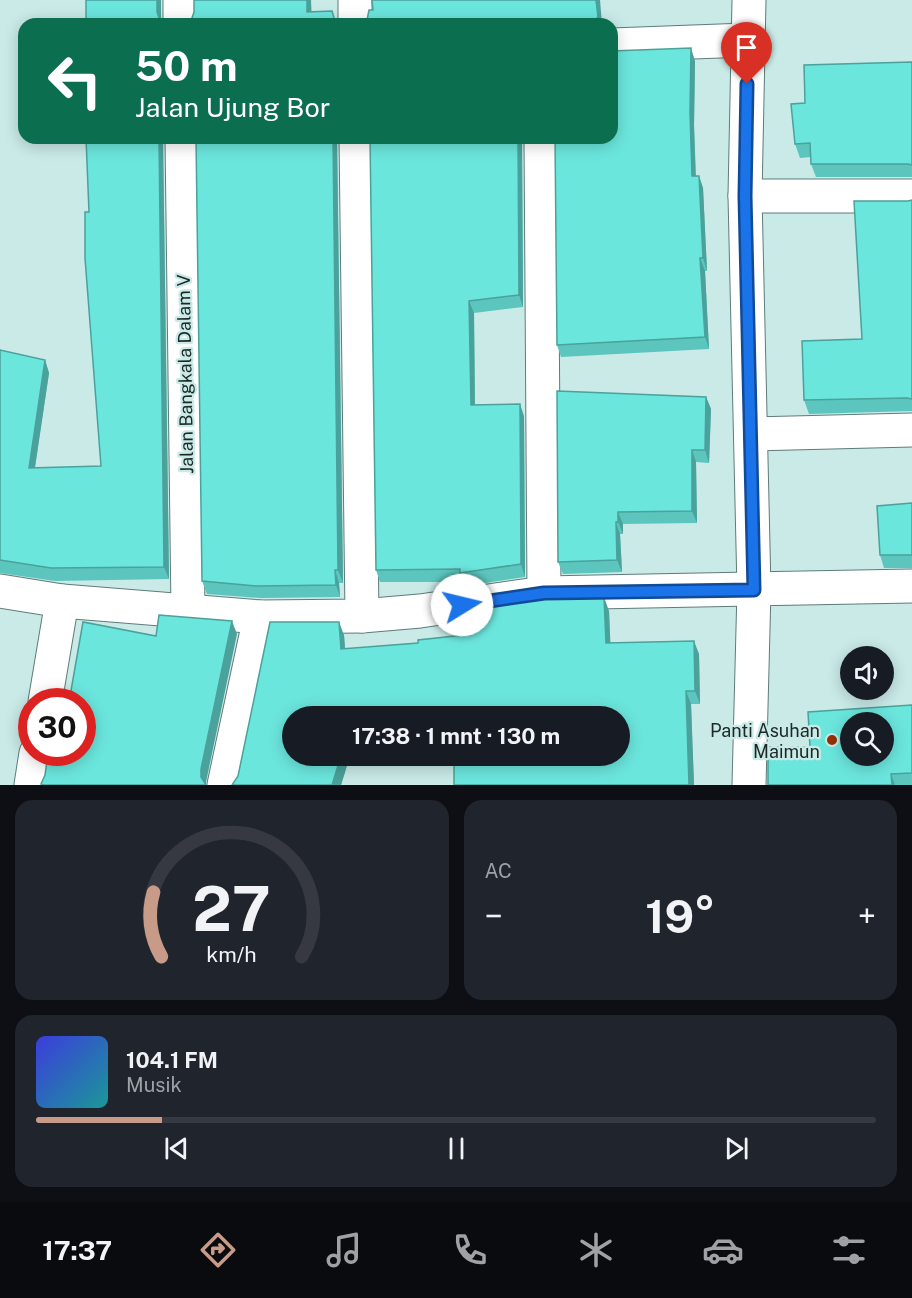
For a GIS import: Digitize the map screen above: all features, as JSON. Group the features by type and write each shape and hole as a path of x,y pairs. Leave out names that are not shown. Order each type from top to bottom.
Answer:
{"street":[{"path":"180,0 180,18"},
{"path":"355,0 355,18"},
{"path":"749,0 745,196 754,590 749,785"},
{"path":"618,45 747,40"},
{"name":"Jalan Bangkala Dalam V","path":"182,144 188,611"},
{"path":"356,144 362,616"},
{"path":"541,144 544,593"},
{"path":"745,196 912,196"},
{"path":"752,434 912,430"},
{"path":"0,591 62,601 260,617 362,616 420,611 544,593 912,586"},
{"path":"47,688 62,601"},
{"path":"224,785 260,617"},
{"path":"31,785 34,766"}],"building":[{"path":"86,0 157,0 159,18 86,18"},
{"path":"194,0 307,0 307,12 332,11 334,18 192,18"},
{"path":"372,0 596,0 598,17 367,18 369,10 373,10"},
{"path":"691,48 692,176 699,176 703,258 700,258 705,337 557,345 555,144 618,144 618,51"},
{"path":"912,62 912,165 811,164 810,143 795,144 791,104 805,103 804,65"},
{"path":"86,144 159,144 164,567 51,568 0,560 0,350 45,360 29,468 101,466 85,258 85,212 89,212"},
{"path":"196,144 333,144 338,570 335,570 336,585 256,586 202,581"},
{"path":"370,144 518,144 519,295 469,301 471,405 520,404 521,564 460,573 460,569 376,570"},
{"path":"912,200 912,399 804,400 802,341 862,339 854,201"},
{"path":"557,391 706,397 705,450 692,450 692,511 618,512 617,560 558,562"},
{"path":"912,503 912,555 880,555 877,506"},
{"path":"604,597 606,643 694,641 695,691 686,691 689,785 454,785 454,766 630,766 630,706 282,706 282,766 338,766 332,785 232,785 238,776 270,622 339,622 341,649 418,643 418,640 464,635 462,610 541,599"},
{"path":"159,615 232,621 201,769 201,777 206,785 41,784 46,766 96,766 96,688 71,688 83,622 156,636"},
{"path":"912,705 912,773 891,774 892,785 768,785 768,747 810,747 808,712"}],"place":[{"name":"Panti Asuhan Maimun","path":"832,740"}],"route":[{"path":"462,605 544,593 754,590 745,196 747,84"}]}
